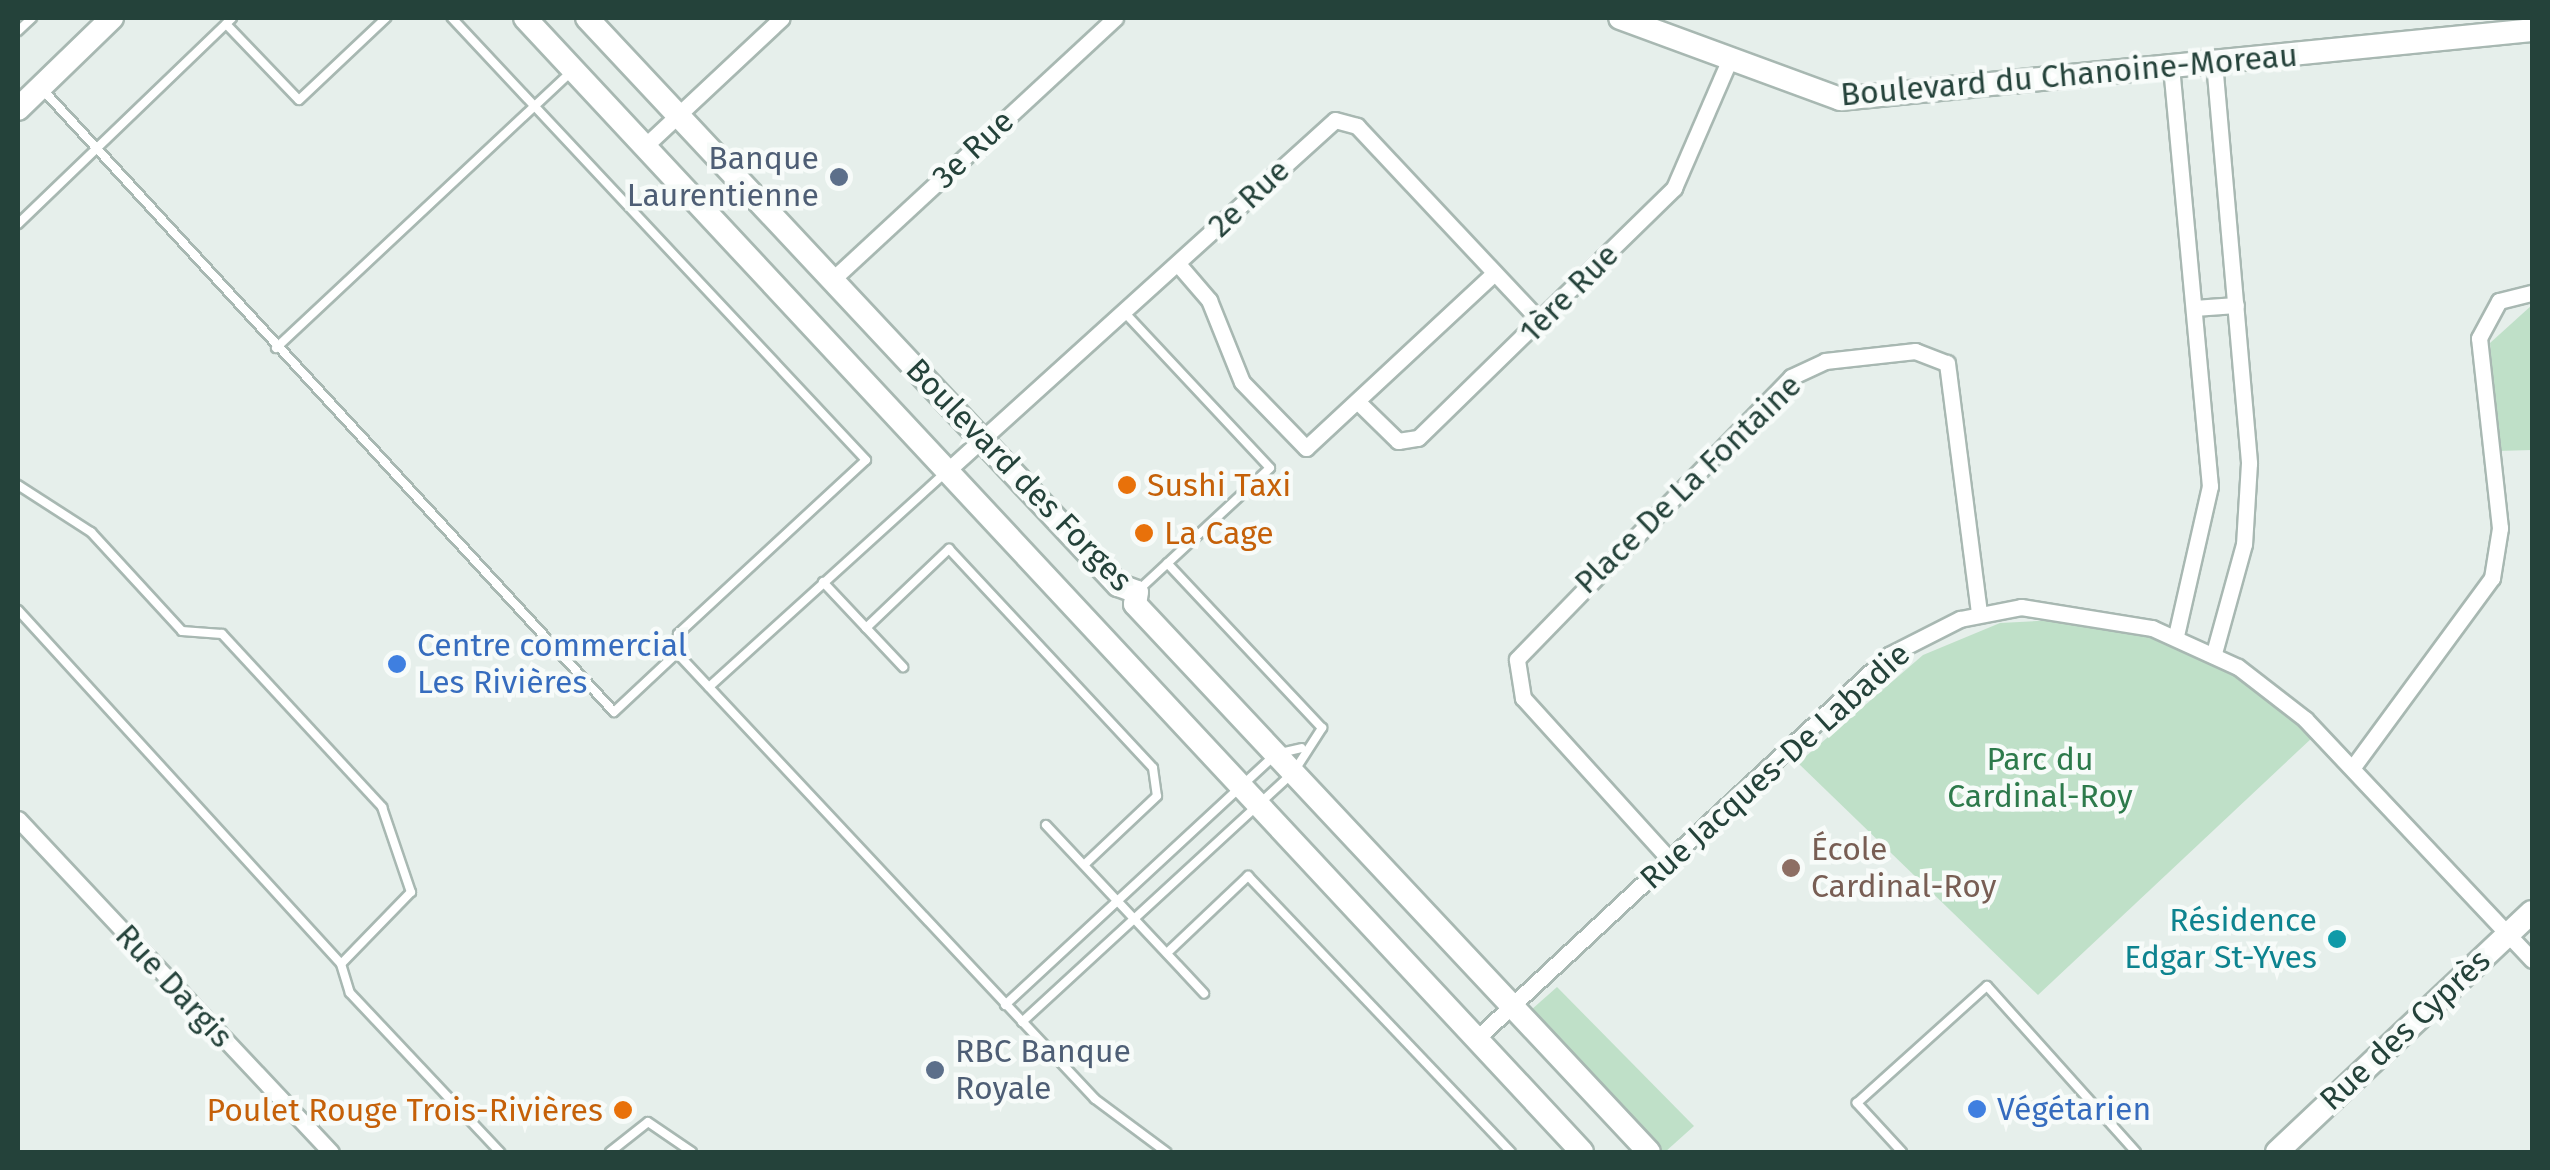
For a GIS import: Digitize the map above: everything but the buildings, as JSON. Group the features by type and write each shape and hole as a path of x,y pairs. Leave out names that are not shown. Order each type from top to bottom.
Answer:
{"main road":[{"path":"18,109 112,18"},
{"name":"Boulevard des Forges","path":"525,18 1582,1152"},
{"name":"Boulevard des Forges","path":"587,18 1118,585 1137,592 1135,604 1649,1152"},
{"name":"Boulevard du Chanoine-Moreau","path":"1620,18 1840,99 2532,30"},
{"name":"Rue des Cyprès","path":"2276,1151 2532,912"}],"street":[{"path":"645,146 782,18"},
{"name":"3e Rue","path":"832,280 1114,18"},
{"name":"1ère Rue","path":"1358,402 1398,441 1414,441 1674,188 1729,61"},
{"path":"2214,62 2236,305 2247,520 2214,653"},
{"path":"2171,66 2209,506 2176,636"},
{"name":"2e Rue","path":"947,470 1344,119 1540,321"},
{"name":"1ère Rue","path":"1178,264 1209,300 1239,378 1300,446 1358,402 1494,273"},
{"path":"2353,768 2492,578 2500,528 2479,338 2499,300 2532,293"},
{"path":"2194,308 2236,305"},
{"name":"Place De La Fontaine","path":"1670,860 1523,698 1518,659 1791,377 1826,361 1915,351 1947,364 1979,613"},
{"name":"Rue Jacques-De Labadie","path":"1476,1039 1889,655 1979,613 2056,607 2176,636 2214,653 2353,768 2532,960"},
{"name":"Rue Dargis","path":"18,819 331,1152"}],"lane":[{"path":"18,31 32,18"},
{"path":"18,224 229,20 299,100 386,18"},
{"path":"40,88 614,712 676,653 678,634 866,460 452,18"},
{"path":"276,348 574,70"},
{"path":"1124,313 1270,468 1137,592"},
{"path":"708,686 947,470"},
{"path":"18,484 92,532 182,631 222,634 382,807 411,892 341,964"},
{"path":"866,628 948,550 1153,768 1157,796 1084,865"},
{"path":"1006,1005 1276,754 1301,748 1322,728 1167,564"},
{"path":"823,582 903,667"},
{"path":"18,610 341,964 350,993 500,1152"},
{"path":"676,653 1095,1099 1166,1152"},
{"path":"1022,1022 1294,773 1301,748"},
{"path":"1046,825 1204,992"},
{"path":"1167,953 1248,876 1511,1152"},
{"path":"1902,1152 1857,1103 1987,986 2136,1152"},
{"path":"610,1152 654,1122 692,1152"}],"green space":[{"path":"2532,305 2532,450 2498,451 2490,343"},
{"name":"Parc du Cardinal-Roy","path":"2073,619 2193,640 2313,737 2038,995 1798,763 1923,655 2000,623"},
{"path":"1557,987 1694,1126 1665,1152 1649,1152 1522,1018"}],"place":[{"name":"Banque Laurentienne","path":"839,177"},
{"name":"Sushi Taxi","path":"1127,485"},
{"name":"La Cage","path":"1144,533"},
{"name":"Centre commercial Les Rivières","path":"397,664"},
{"name":"École Cardinal-Roy","path":"1791,868"},
{"name":"Résidence Edgar St-Yves","path":"2337,939"},
{"name":"RBC Banque Royale","path":"935,1070"},
{"name":"Végétarien","path":"1977,1109"},
{"name":"Poulet Rouge Trois-Rivières","path":"623,1110"}]}
